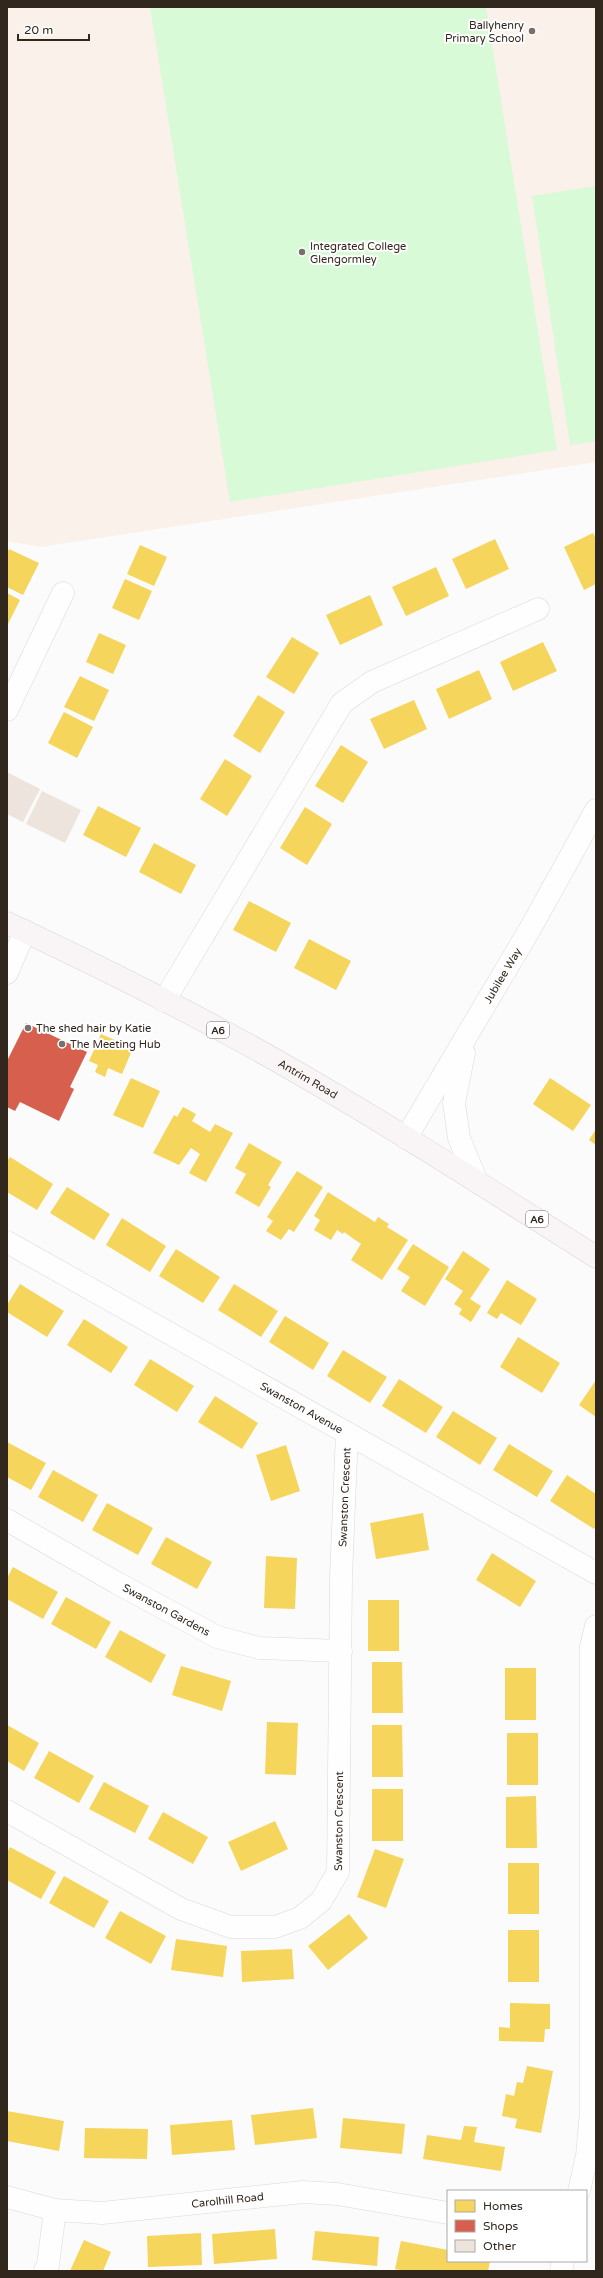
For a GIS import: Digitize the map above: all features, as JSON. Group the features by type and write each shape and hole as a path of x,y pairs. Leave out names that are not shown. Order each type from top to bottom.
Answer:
{"main road":[{"name":"Antrim Road","path":"16,927 164,1000 284,1065 406,1138 596,1257"}],"street":[{"path":"9,699 63,592"},
{"path":"164,1000 342,703 372,682 538,609"},
{"name":"Jubilee Way","path":"406,1138 467,1036 596,810"},
{"path":"7,972 16,927"},
{"path":"467,1036 454,1103 458,1138 477,1182"},
{"name":"Swanston Avenue","path":"7,1242 596,1573"},
{"name":"Swanston Crescent","path":"7,1811 181,1908 231,1927 275,1927 300,1918 321,1902 338,1872 341,1577 347,1433"},
{"name":"Swanston Gardens","path":"7,1520 117,1584 217,1637 259,1648 340,1651"},
{"path":"579,2190 587,2156 591,2111 594,1994 591,1647 596,1626"},
{"name":"Carolhill Road","path":"7,2197 55,2210 102,2213 303,2192 337,2194 447,2213"},
{"path":"45,2271 48,2265 55,2210"}],"shaded area":[{"name":"Integrated College Glengormley","path":"7,7 596,7 596,462 41,547 7,541"}],"green space":[{"path":"150,7 486,7 557,450 230,502"},
{"path":"596,186 596,441 570,445 532,196"}],"building: Homes":[{"path":"593,533 596,539 596,584 584,590 564,547"},
{"path":"495,539 509,569 466,589 452,559"},
{"path":"140,545 167,557 154,586 127,574"},
{"path":"9,549 39,563 23,595 7,587 7,553"},
{"path":"436,567 449,596 406,616 392,587"},
{"path":"125,579 152,591 139,620 112,608"},
{"path":"7,593 20,600 7,626"},
{"path":"370,595 383,625 340,645 326,615"},
{"path":"99,633 126,645 113,674 86,662"},
{"path":"292,637 319,653 294,694 266,677"},
{"path":"543,642 557,671 513,691 500,662"},
{"path":"479,670 492,699 449,719 436,689"},
{"path":"80,676 109,690 94,721 64,707"},
{"path":"258,695 285,712 260,753 233,736"},
{"path":"414,700 427,729 384,749 370,719"},
{"path":"64,712 93,727 77,758 48,743"},
{"path":"341,745 368,762 343,803 315,786"},
{"path":"225,759 252,776 227,816 200,799"},
{"path":"98,806 141,828 126,857 83,835"},
{"path":"305,807 332,824 307,865 280,848"},
{"path":"154,843 196,865 181,894 139,872"},
{"path":"249,901 291,923 276,952 233,930"},
{"path":"309,939 351,961 336,990 294,968"},
{"path":"101,1034 133,1048 122,1074 108,1068 105,1077 95,1072 98,1065 89,1061"},
{"path":"131,1078 160,1091 143,1128 113,1115"},
{"path":"550,1078 591,1105 573,1131 533,1104"},
{"path":"183,1107 196,1114 192,1121 210,1132 215,1124 233,1133 206,1182 189,1173 200,1154 191,1148 179,1165 153,1153 174,1115 177,1117"},
{"path":"596,1129 596,1145 589,1140"},
{"path":"249,1143 282,1162 268,1185 271,1187 259,1207 235,1193 246,1174 235,1168"},
{"path":"10,1157 53,1184 37,1210 7,1192 7,1161"},
{"path":"297,1171 323,1187 294,1232 289,1229 281,1240 266,1231 273,1221 267,1217"},
{"path":"67,1187 110,1214 94,1240 50,1213"},
{"path":"328,1192 375,1222 378,1217 389,1224 387,1227 408,1240 382,1280 351,1260 361,1244 344,1232 343,1234 337,1230 331,1240 314,1230 320,1220 314,1216"},
{"path":"122,1218 166,1246 150,1272 106,1245"},
{"path":"413,1244 449,1267 425,1306 401,1291 410,1277 397,1269"},
{"path":"176,1249 220,1277 203,1303 159,1276"},
{"path":"463,1251 490,1269 470,1299 481,1306 471,1322 459,1314 462,1309 454,1304 463,1291 445,1279"},
{"path":"507,1280 537,1299 521,1325 501,1313 497,1319 487,1313"},
{"path":"20,1284 64,1311 47,1337 7,1312 7,1305"},
{"path":"234,1284 278,1311 261,1337 218,1310"},
{"path":"285,1316 329,1343 313,1370 269,1342"},
{"path":"84,1319 128,1347 111,1373 67,1345"},
{"path":"518,1337 560,1363 542,1393 500,1367"},
{"path":"343,1350 387,1377 370,1403 327,1376"},
{"path":"150,1359 194,1386 177,1412 134,1385"},
{"path":"399,1379 443,1407 426,1433 382,1406"},
{"path":"596,1380 596,1417 579,1405"},
{"path":"215,1396 258,1423 242,1449 198,1422"},
{"path":"453,1411 497,1438 480,1465 436,1437"},
{"path":"7,1442 46,1463 31,1490 7,1477"},
{"path":"509,1444 553,1471 537,1497 493,1470"},
{"path":"286,1445 300,1491 271,1501 256,1455"},
{"path":"53,1470 98,1495 83,1522 38,1497"},
{"path":"567,1475 596,1494 596,1526 594,1529 550,1501"},
{"path":"107,1503 153,1528 138,1555 92,1530"},
{"path":"423,1513 429,1550 376,1559 370,1523"},
{"path":"166,1537 212,1562 197,1589 151,1564"},
{"path":"492,1553 536,1581 520,1607 476,1580"},
{"path":"266,1556 297,1558 295,1609 264,1608"},
{"path":"13,1567 58,1592 43,1619 7,1599 7,1578"},
{"path":"66,1597 111,1622 96,1649 51,1624"},
{"path":"368,1600 399,1600 399,1651 368,1651"},
{"path":"120,1630 166,1655 151,1683 105,1657"},
{"path":"372,1662 402,1662 403,1713 372,1713"},
{"path":"181,1666 231,1681 222,1711 172,1695"},
{"path":"505,1668 536,1668 536,1720 505,1720"},
{"path":"267,1722 298,1723 296,1775 265,1774"},
{"path":"7,1725 39,1743 24,1771 7,1761"},
{"path":"372,1725 402,1725 403,1777 372,1777"},
{"path":"507,1733 538,1733 538,1785 507,1785"},
{"path":"49,1751 94,1776 79,1803 34,1778"},
{"path":"104,1782 149,1806 135,1833 89,1809"},
{"path":"372,1789 403,1789 403,1841 372,1841"},
{"path":"536,1796 537,1848 506,1848 506,1797"},
{"path":"163,1812 208,1837 193,1864 148,1839"},
{"path":"275,1821 288,1849 241,1871 228,1842"},
{"path":"10,1847 56,1872 41,1899 7,1880 7,1853"},
{"path":"375,1849 404,1859 386,1908 357,1897"},
{"path":"508,1863 539,1863 539,1914 508,1914"},
{"path":"64,1876 109,1901 94,1928 49,1903"},
{"path":"120,1911 166,1936 151,1964 105,1938"},
{"path":"349,1914 368,1938 328,1970 308,1946"},
{"path":"508,1930 539,1930 539,1982 508,1982"},
{"path":"176,1939 227,1946 223,1977 171,1970"},
{"path":"292,1949 294,1979 242,1982 241,1951"},
{"path":"510,2003 550,2004 550,2029 545,2029 544,2042 499,2041 499,2027 510,2028"},
{"path":"527,2066 553,2071 541,2133 515,2128 517,2119 502,2116 506,2094 514,2096 517,2082 523,2083"},
{"path":"313,2108 317,2138 255,2145 251,2115"},
{"path":"7,2111 64,2121 59,2151 7,2141"},
{"path":"343,2118 405,2124 402,2154 340,2148"},
{"path":"232,2120 235,2150 172,2155 170,2125"},
{"path":"464,2126 477,2127 474,2142 505,2147 501,2171 423,2159 427,2135 461,2140"},
{"path":"85,2128 148,2129 147,2159 84,2158"},
{"path":"275,2229 277,2259 214,2264 212,2234"},
{"path":"315,2231 379,2237 377,2266 312,2260"},
{"path":"201,2233 202,2265 148,2267 147,2236"},
{"path":"84,2240 111,2252 103,2271 70,2271"},
{"path":"401,2241 447,2250 447,2262 490,2262 488,2271 405,2271 395,2269"}],"building: Shops":[{"path":"26,1023 87,1052 70,1087 74,1089 59,1121 20,1102 15,1111 7,1107 7,1061"}],"building: Other":[{"path":"7,772 40,789 23,822 7,814"},
{"path":"42,791 81,810 65,843 26,824"}],"place":[{"name":"Ballyhenry Primary School","path":"532,31"},
{"name":"Integrated College Glengormley","path":"302,252"},
{"name":"The shed hair by Katie","path":"28,1028"},
{"name":"The Meeting Hub","path":"62,1044"}]}
